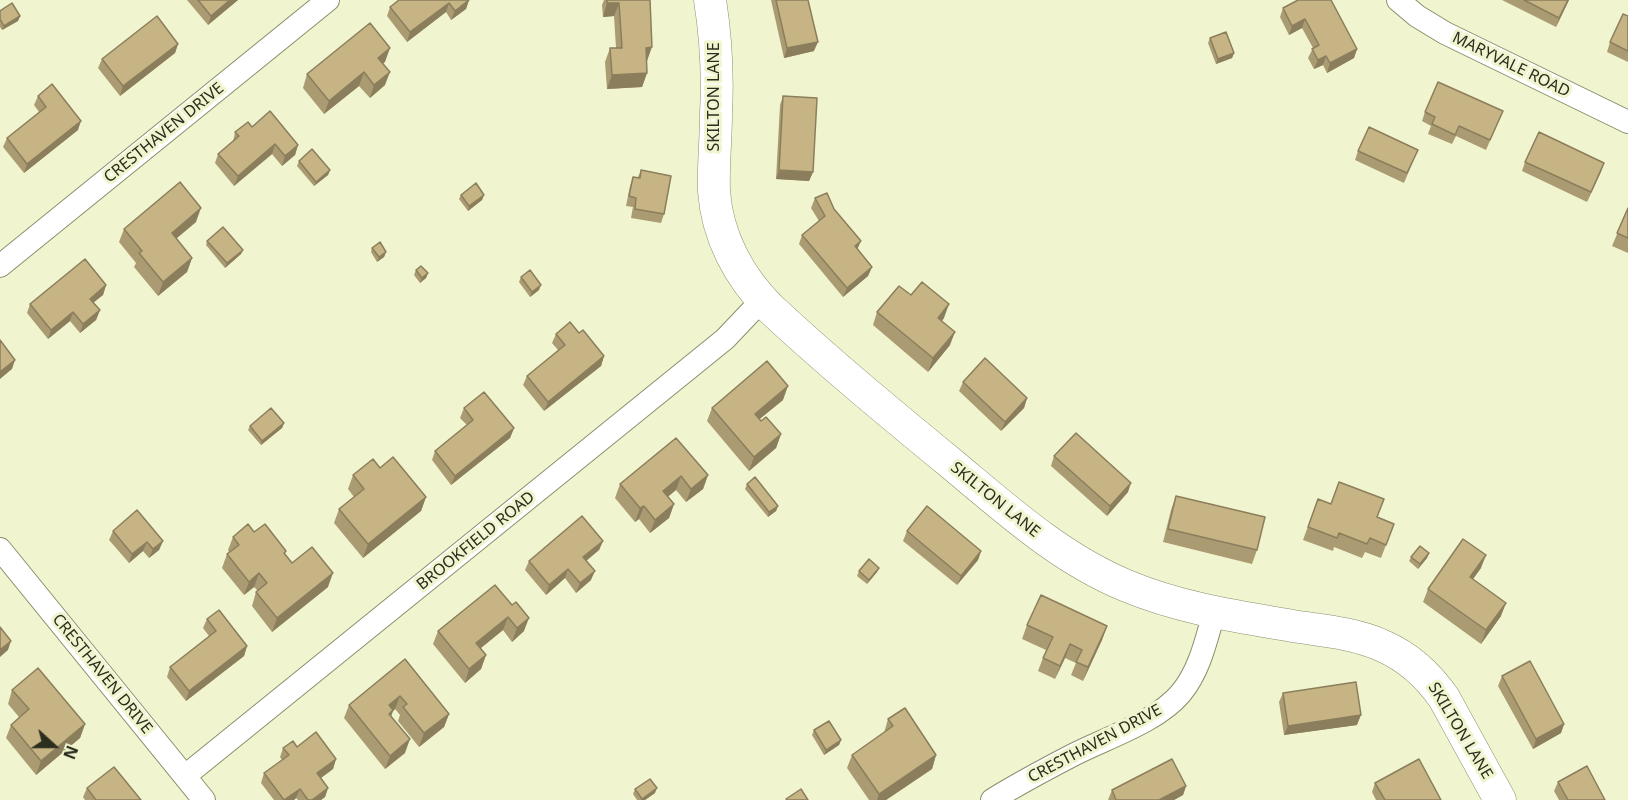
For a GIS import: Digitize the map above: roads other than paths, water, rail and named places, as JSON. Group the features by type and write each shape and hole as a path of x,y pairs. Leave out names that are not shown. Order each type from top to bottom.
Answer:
{"street":[{"name":"CRESTHAVEN DRIVE","path":"0,266 328,0"},
{"name":"SKILTON LANE","path":"710,0 717,67 714,164 716,204 724,236 734,260 762,300 810,345 886,410 1046,541 1090,569 1128,587 1173,603 1214,613 1357,637 1405,658 1433,682 1444,698 1500,800"},
{"name":"MARYVALE ROAD","path":"1398,0 1417,16 1445,33 1628,122"},
{"name":"BROOKFIELD ROAD","path":"185,777 726,339 762,300"},
{"name":"CRESTHAVEN DRIVE","path":"0,549 204,800"},
{"name":"CRESTHAVEN DRIVE","path":"992,800 1167,707 1182,692 1194,672 1214,613"}]}
